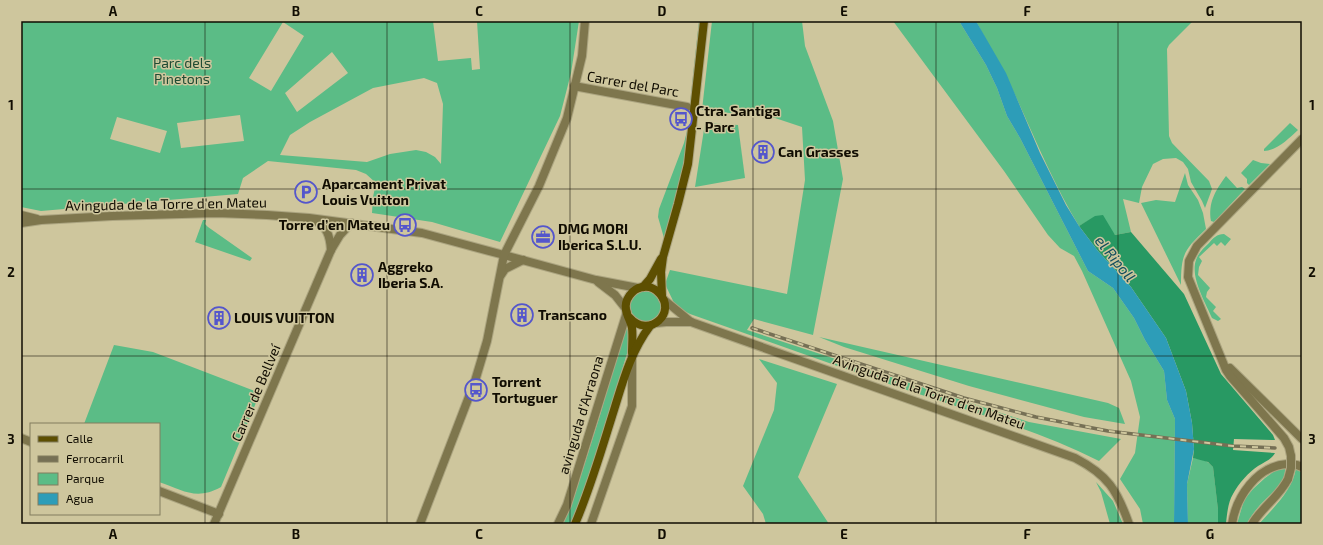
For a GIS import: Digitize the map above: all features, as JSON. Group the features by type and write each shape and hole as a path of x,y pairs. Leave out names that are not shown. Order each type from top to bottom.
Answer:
{"main road":[{"path":"662,298 661,272 663,257 688,164 704,21"},
{"path":"632,356 632,335 627,313 629,296 650,279 656,266 663,257"},
{"path":"575,524 591,484 632,356 642,336 661,318 664,313 665,303 657,291 651,288 640,288"},
{"path":"627,313 638,325 653,325"}],"street":[{"path":"420,524 475,381 487,341 504,254 540,186 567,118 582,56 585,21"},
{"name":"Carrer del Parc","path":"574,86 687,107"},
{"path":"1252,524 1282,490 1288,479 1291,468 1289,446 1284,438 1230,376 1190,282 1188,266 1191,256 1197,246 1302,139"},
{"name":"Avinguda de la Torre d'en Mateu","path":"21,223 42,220 112,216 216,214 309,218 422,233 596,280 640,288"},
{"path":"21,215 42,220"},
{"path":"309,218 322,224 328,232 331,250"},
{"name":"Avinguda de la Torre d'en Mateu","path":"21,219 42,220"},
{"name":"Carrer de Bellveí","path":"214,524 331,250 340,235 352,223"},
{"path":"500,276 505,269 523,260"},
{"name":"Avinguda de la Torre d'en Mateu","path":"596,280 615,294 627,313"},
{"name":"Avinguda de la Torre d'en Mateu","path":"662,298 691,322"},
{"name":"avinguda d'Arraona","path":"558,524 567,505 627,313"},
{"name":"Avinguda de la Torre d'en Mateu","path":"653,325 666,322 691,322 1075,458 1091,466 1108,482 1121,501 1129,524"},
{"path":"1218,349 1230,369 1302,439"},
{"path":"591,524 632,406 632,356"},
{"path":"1232,524 1239,500 1249,486 1269,468 1275,465 1287,464"},
{"path":"160,491 219,514"}],"green space":[{"name":"Parc dels Pinetons","path":"21,21 433,21 438,61 471,58 472,70 480,69 477,21 579,21 571,73 560,116 500,242 432,222 372,213 376,183 366,174 356,170 268,161 243,178 238,194 41,211 21,207","holes":["283,22 304,36 271,91 249,78","332,52 348,73 297,112 285,93","424,78 437,83 443,104 441,164 435,157 426,152 416,150 390,154 367,162 280,155 290,135 310,122 373,88","240,115 244,141 181,148 177,123","117,117 167,131 160,153 110,139"]},
{"path":"699,21 691,118 685,157 664,238 658,217 659,209 684,143 687,131"},
{"path":"712,21 802,21 805,46 833,121 843,179 813,335 754,319 747,330 1029,422 1121,439 1099,461 1050,439 690,314 676,307 665,284 670,270 787,294 805,180 802,127 775,118 702,110"},
{"path":"893,21 959,21 986,65 997,88 1007,116 1020,138 1088,271 1113,288 1134,318 1145,340 1164,371 1167,400 1175,419 1174,524 1143,524 1140,509 1120,479 1135,453 1140,417 1131,381 1074,256 1060,248 1048,235 1004,171"},
{"path":"976,21 1193,21 1169,45 1167,49 1169,136 1172,143 1209,181 1212,189 1205,208 1191,182 1188,169 1183,162 1176,158 1163,159 1153,164 1142,187 1139,203 1123,199 1131,232 1115,235 1095,217 1079,226 1055,183 1011,86"},
{"path":"705,123 738,125 745,178 695,187"},
{"path":"1290,123 1298,130 1274,149 1264,151 1264,149"},
{"path":"1253,160 1270,164 1249,185 1247,183 1247,179 1241,173"},
{"path":"1185,173 1188,185 1198,200 1203,213 1206,229 1193,242 1185,253 1182,266 1181,285 1141,203 1156,200 1175,202"},
{"path":"1226,176 1237,188 1242,187 1245,189 1214,222 1211,221 1210,215 1213,197"},
{"path":"1103,215 1115,235 1131,232 1184,294 1221,374 1273,435 1275,440 1234,439 1233,450 1275,453 1244,478 1238,486 1230,501 1226,524 1218,524 1218,510 1213,467 1208,462 1193,458 1194,449 1192,423 1186,391 1166,338 1131,287 1098,251 1079,226 1095,216"},
{"path":"203,220 206,220 205,224 208,227 252,258 250,261 195,242"},
{"path":"1224,234 1231,239 1225,246 1221,242 1217,246 1214,243 1199,257 1202,261 1199,267 1198,275 1210,288 1206,297 1216,307 1213,311 1221,319 1218,321 1212,318 1202,297 1195,274 1195,267 1197,257 1201,251 1212,239"},
{"path":"651,289 662,300 660,315 652,321 644,322 636,318 631,312 630,302 636,292"},
{"path":"626,322 629,329 629,347 593,464 572,524 562,524 571,507 601,412"},
{"path":"819,337 1108,403 1119,408 1125,424 1084,417 969,386 844,347"},
{"path":"114,345 153,352 260,393 221,487 204,493 190,493 160,482 160,423 84,423"},
{"path":"759,359 837,384 798,477 829,524 766,524 763,514 743,486 774,410 777,383"},
{"path":"1193,458 1204,460 1213,467 1218,510 1218,524 1188,524 1187,484"},
{"path":"1296,468 1302,471 1302,524 1259,524 1287,491"},
{"path":"1285,469 1283,480 1258,507 1247,524 1237,524 1244,500 1253,489 1276,470"},
{"path":"1096,482 1113,501 1123,524 1110,524 1101,492"}],"water":[{"path":"959,21 976,21 1006,73 1040,153 1066,205 1079,226 1098,251 1131,287 1166,338 1186,391 1192,423 1194,449 1187,484 1188,524 1174,524 1175,419 1167,400 1164,371 1145,340 1134,318 1113,288 1088,271 1020,138 1007,116 997,88 986,65"}],"railway":[{"path":"752,328 964,398 1036,417 1108,431 1233,446 1275,448"}],"place":[{"name":"Ctra. Santiga - Parc","path":"681,119"},
{"name":"Can Grasses","path":"763,152"},
{"name":"Aparcament Privat Louis Vuitton","path":"306,192"},
{"name":"Torre d’en Mateu","path":"405,225"},
{"name":"DMG MORI Iberica S.L.U.","path":"543,237"},
{"name":"Aggreko Iberia S.A.","path":"362,275"},
{"name":"Transcano","path":"522,315"},
{"name":"LOUIS VUITTON","path":"219,318"},
{"name":"Torrent Tortuguer","path":"476,390"}],"water label":[{"name":"el Ripoll","path":"1115,259"}]}
